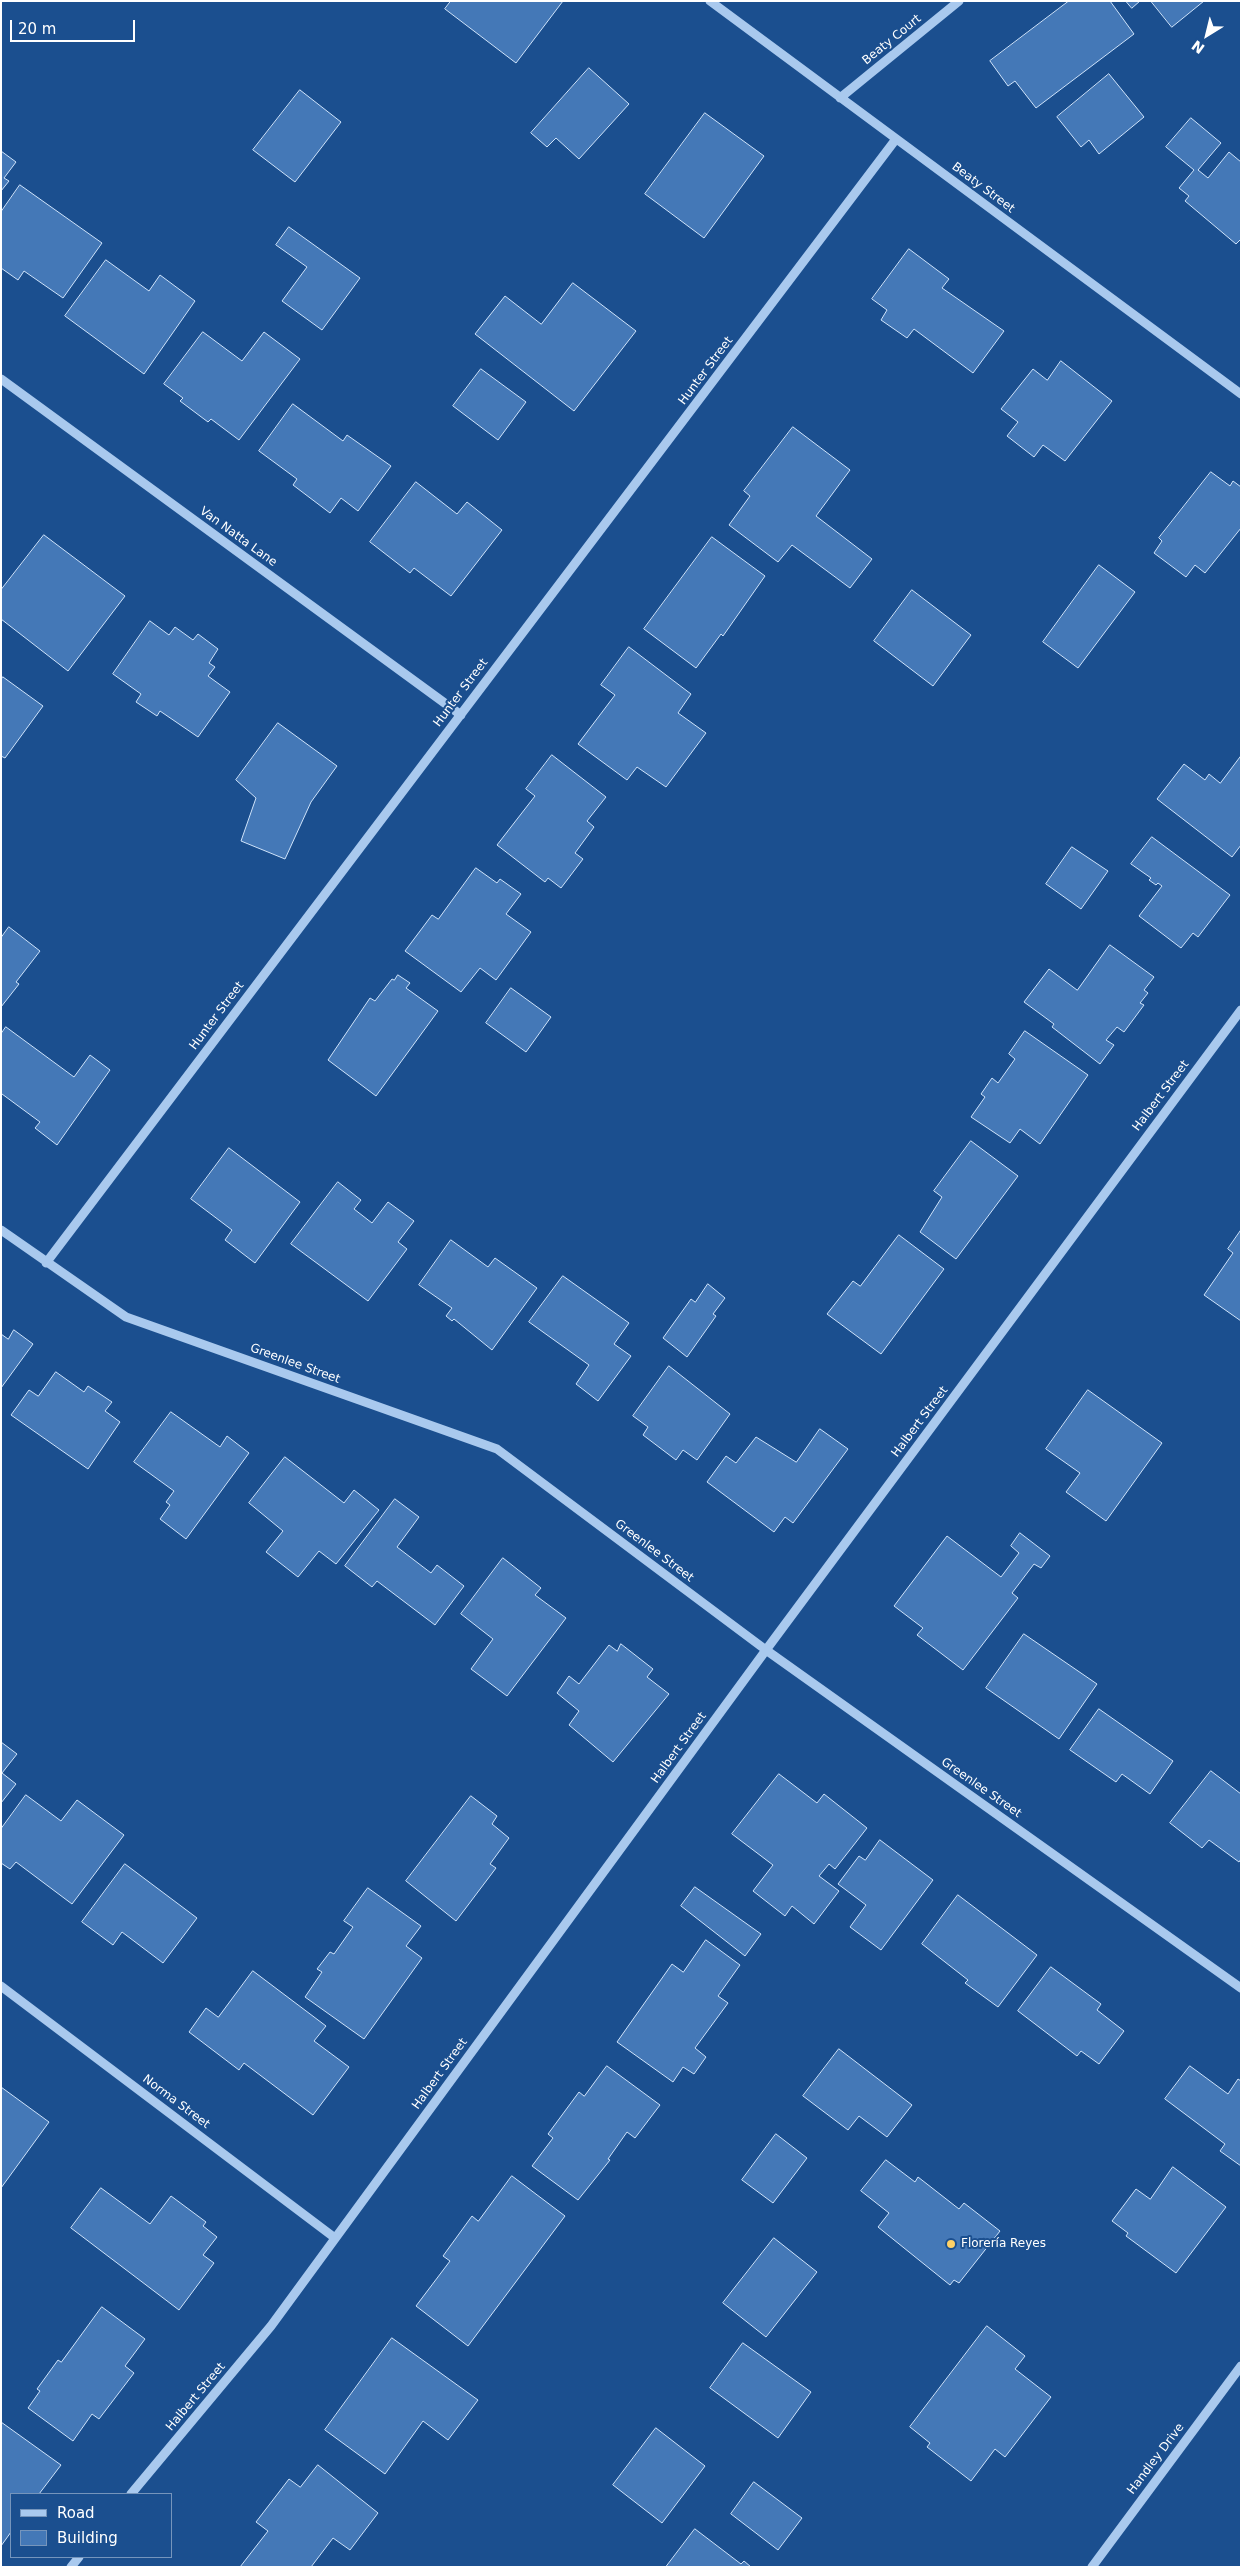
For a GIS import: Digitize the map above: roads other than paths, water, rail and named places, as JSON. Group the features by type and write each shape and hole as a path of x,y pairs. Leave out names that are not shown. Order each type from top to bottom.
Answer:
{"street":[{"name":"Beaty Street","path":"710,1 1241,394"},
{"name":"Beaty Court","path":"840,98 959,1"},
{"name":"Hunter Street","path":"46,1263 896,139"},
{"name":"Van Natta Lane","path":"1,379 460,715"},
{"name":"Halbert Street","path":"132,2493 271,2326 766,1650 1241,1010"},
{"name":"Greenlee Street","path":"1,1230 126,1317 497,1450 766,1650 1241,1988"},
{"name":"Norma Street","path":"1,1986 335,2238"},
{"name":"Handley Drive","path":"1092,2567 1241,2366"}],"place":[{"name":"Florería Reyes","path":"951,2244"}]}
